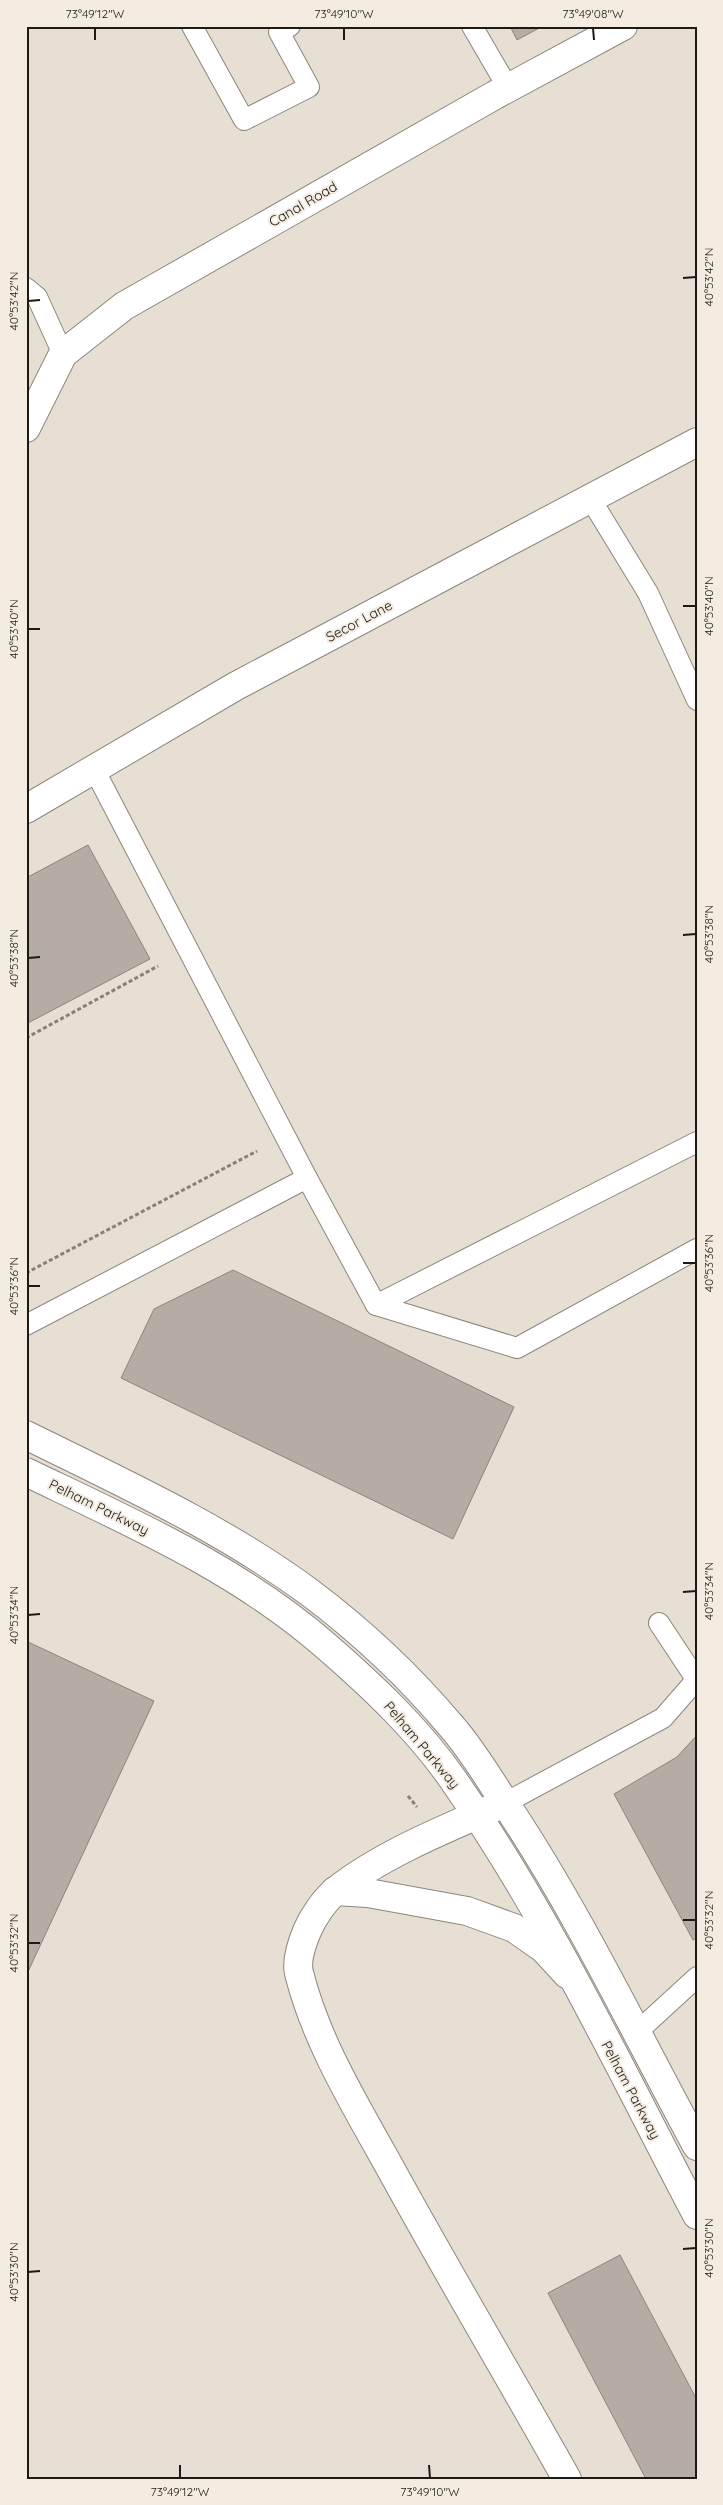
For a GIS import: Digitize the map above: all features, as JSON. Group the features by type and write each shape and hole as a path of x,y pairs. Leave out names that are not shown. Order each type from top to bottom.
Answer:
{"street":[{"name":"Canal Road","path":"26,428 63,354 124,306 508,88 623,26"},
{"name":"Secor Lane","path":"26,809 236,686 697,442"},
{"path":"26,1435 190,1516 309,1592 405,1675 459,1735 505,1803 553,1880 697,2146"},
{"name":"Pelham Parkway","path":"26,1472 165,1539 220,1569 324,1644 402,1718 453,1779 510,1868 573,1980 697,2215"},
{"path":"505,1803 367,1869 335,1891 318,1912 307,1931 299,1958 298,1971 321,2037 349,2093 421,2226 567,2479"},
{"path":"335,1891 368,1893 467,1911 514,1928 544,1949 573,1980"}],"lane":[{"path":"192,26 244,120 309,87 281,28"},
{"path":"472,26 508,88"},
{"path":"26,288 37,297 63,354"},
{"path":"590,498 648,593 697,700"},
{"path":"94,769 307,1178 376,1306 517,1348 697,1249"},
{"path":"376,1306 697,1142"},
{"path":"26,1325 307,1178"},
{"path":"505,1803 663,1718 696,1679 659,1623"},
{"path":"636,2033 697,1977"}],"path":[{"path":"26,1038 158,966"},
{"path":"26,1273 257,1151"},
{"path":"408,1796 419,1809"}],"building":[{"path":"510,26 543,26 517,40"},
{"path":"88,845 150,959 26,1024 26,878"},
{"path":"233,1270 514,1407 453,1539 121,1378 154,1309"},
{"path":"26,1641 154,1701 26,1976"},
{"path":"697,1735 697,1938 693,1940 614,1794 677,1757"},
{"path":"620,2255 697,2400 697,2479 646,2479 548,2293"}]}
